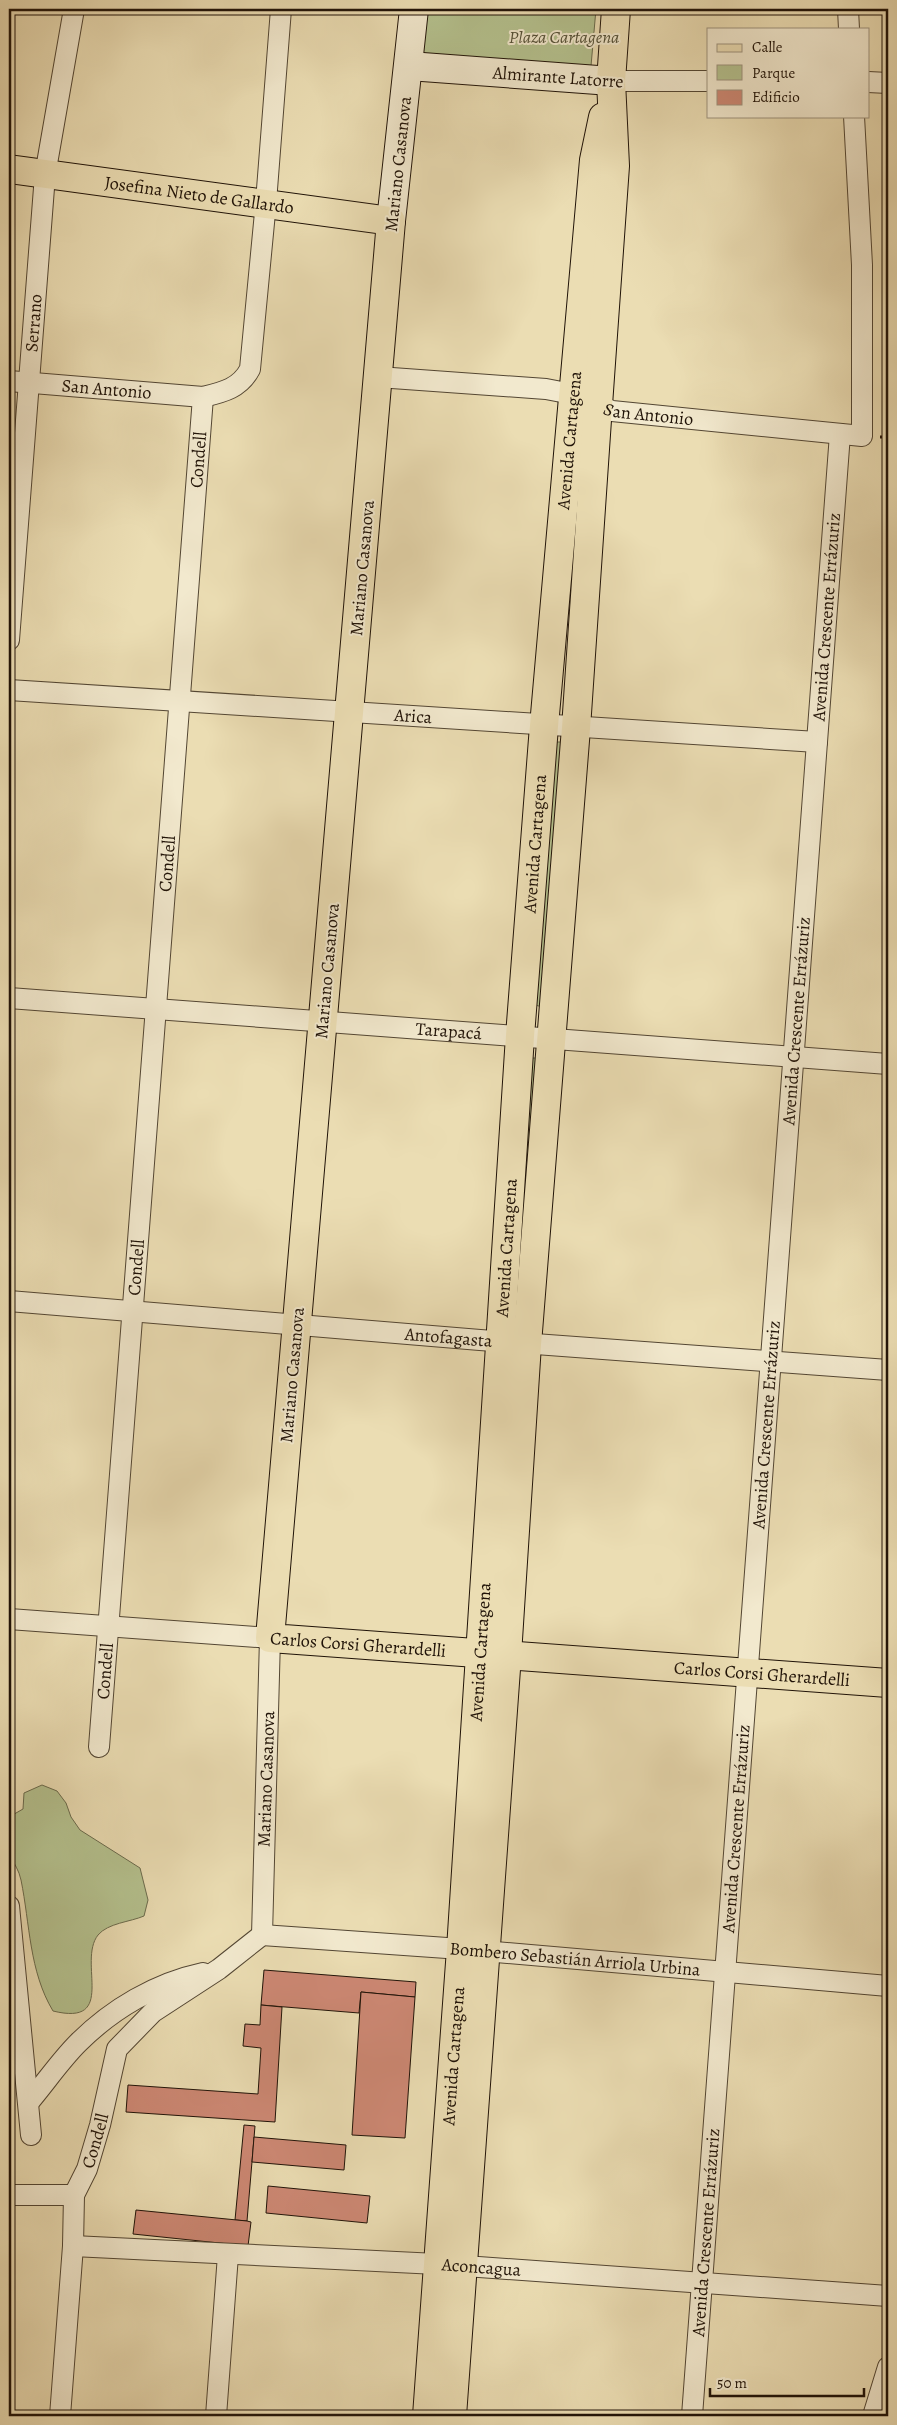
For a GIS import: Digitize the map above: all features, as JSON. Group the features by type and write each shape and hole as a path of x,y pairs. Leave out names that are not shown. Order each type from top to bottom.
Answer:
{"main road":[{"name":"Mariano Casanova","path":"270,1638 391,221 414,9"},
{"name":"Avenida Cartagena","path":"473,1950 479,1653 551,1038 576,728 615,166 611,81 616,9"},
{"name":"Almirante Latorre","path":"409,66 611,81"},
{"name":"Avenida Cartagena","path":"427,2416 450,2265 473,1950 507,1655 520,1036 572,394 594,160 611,81"},
{"name":"Josefina Nieto de Gallardo","path":"9,169 266,202 391,221"},
{"name":"Carlos Corsi Gherardelli","path":"270,1638 888,1683"},
{"name":"Avenida Cartagena","path":"450,2265 452,2416"}],"street":[{"name":"Serrano","path":"9,640 19,382 44,175 74,9"},
{"path":"204,397 225,392 238,386 250,369 266,202 281,9"},
{"path":"848,9 849,28"},
{"name":"Almirante Latorre","path":"611,81 707,81"},
{"path":"870,82 888,83"},
{"name":"San Antonio","path":"378,377 546,389 572,394 612,411 862,436 862,266 854,118"},
{"name":"San Antonio","path":"19,382 204,397"},
{"name":"Condell","path":"99,1747 204,397"},
{"name":"Avenida Crescente Errázuriz","path":"692,2416 840,434"},
{"name":"Arica","path":"9,690 544,726 817,742"},
{"name":"Tarapacá","path":"9,998 888,1064"},
{"name":"Antofagasta","path":"9,1301 297,1326 888,1370"},
{"name":"Carlos Corsi Gherardelli","path":"9,1619 270,1638"},
{"name":"Mariano Casanova","path":"262,1935 270,1638"},
{"path":"9,1906 31,2134"},
{"name":"Condell","path":"60,2416 73,2246 74,2195 87,2169 117,2049 153,2012 220,1969 262,1935"},
{"name":"Bombero Sebastián Arriola Urbina","path":"262,1935 473,1950 888,1986"},
{"path":"29,2102 78,2043 115,2012 135,1999 176,1980 220,1969"},
{"path":"9,2195 74,2195"},
{"name":"Aconcagua","path":"73,2246 450,2265 888,2296"},
{"path":"216,2416 228,2255"},
{"path":"873,2416 888,2367"}],"green space":[{"name":"Plaza Cartagena","path":"422,9 596,9 591,66 417,56"},
{"path":"551,742 564,742 542,1007 532,1004"},
{"path":"528,1058 540,1058 521,1321 511,1318"},
{"path":"42,1785 57,1791 66,1803 71,1817 80,1830 140,1868 148,1900 144,1916 113,1925 98,1935 93,1947 91,1961 92,1989 90,2001 85,2010 73,2013 53,2011 45,1996 31,1947 20,1876 8,1847 9,1817 23,1809 24,1793"}],"building":[{"path":"264,1970 416,1982 415,1997 361,1992 359,2013 261,2005"},
{"path":"361,1992 415,1997 405,2138 352,2135"},
{"path":"261,2005 282,2007 275,2122 126,2112 128,2085 258,2094 261,2048 243,2046 245,2024 260,2025"},
{"path":"244,2125 255,2126 247,2221 235,2220"},
{"path":"254,2137 346,2145 344,2170 252,2162"},
{"path":"268,2186 370,2196 367,2223 266,2213"},
{"path":"136,2210 251,2222 248,2246 133,2234"}]}
